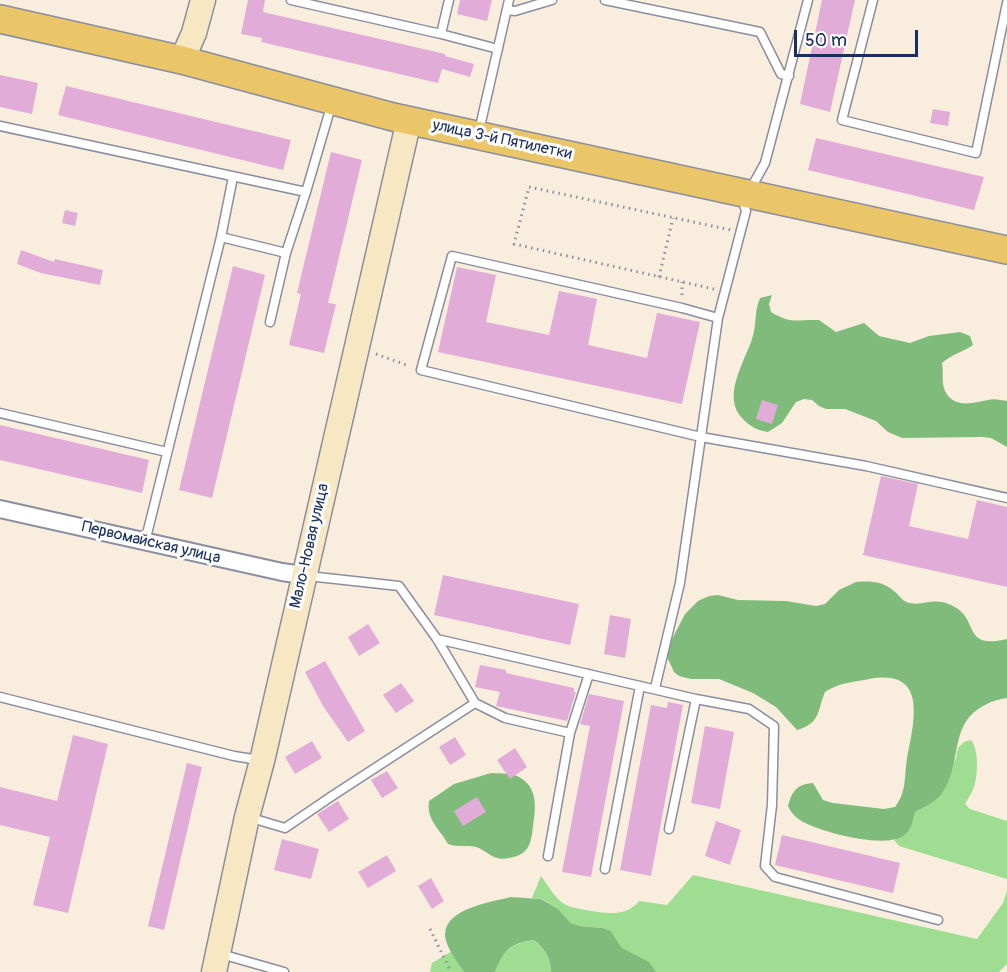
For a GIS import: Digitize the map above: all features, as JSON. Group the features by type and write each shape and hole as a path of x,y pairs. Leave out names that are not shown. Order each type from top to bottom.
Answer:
{"main road":[{"name":"улица 3-й Пятилетки","path":"0,20 182,60 409,120 1007,250"}],"street":[{"path":"182,60 194,33 203,0"},
{"name":"Мало-Новая улица","path":"216,963 247,817 262,761 409,120"},
{"name":"Первомайская улица","path":"0,509 303,575"}],"lane":[{"path":"441,34 449,0"},
{"path":"478,135 509,0"},
{"path":"507,10 515,11 552,0"},
{"path":"605,0 760,32 781,74 789,76"},
{"path":"655,688 680,583 718,318 746,211 744,193 765,163 808,0"},
{"path":"873,0 843,120 975,153 1007,3"},
{"path":"295,1 498,49"},
{"path":"270,322 286,253 333,101"},
{"path":"0,126 306,192"},
{"path":"145,542 221,237 233,177"},
{"path":"221,237 286,253"},
{"path":"718,318 452,255 422,370 701,437 866,466 1007,498"},
{"path":"0,413 168,452"},
{"path":"303,575 399,586 437,639 475,704 505,718 570,733"},
{"path":"437,639 696,699 749,708 774,726 772,805 765,866 775,877 938,920"},
{"path":"548,856 570,733 589,674"},
{"path":"605,869 640,686"},
{"path":"0,697 262,761"},
{"path":"669,829 696,699"},
{"path":"247,817 285,828 475,704"},
{"path":"216,963 284,972"}],"path":[{"path":"714,289 514,244 529,187 738,232"},
{"path":"659,277 673,218"},
{"path":"371,352 422,370"},
{"path":"430,929 451,972"}],"green space":[{"path":"772,295 769,304 771,312 790,320 819,320 836,332 864,323 879,336 910,343 929,336 960,332 970,336 973,345 942,363 945,391 949,397 959,403 993,399 1007,401 1007,447 991,438 982,437 902,438 888,432 876,421 845,409 826,409 812,400 804,399 796,402 782,423 768,432 752,426 737,411 734,391 754,334 760,298"},
{"path":"856,582 881,584 910,603 939,602 951,605 966,617 977,637 992,641 1007,639 1007,698 996,700 973,713 961,733 952,770 942,793 933,802 915,812 908,831 894,840 867,840 836,834 800,820 788,806 796,789 813,783 823,800 833,803 884,809 895,807 903,790 914,715 909,690 901,682 888,678 869,679 836,686 825,692 814,720 797,730 776,707 753,693 719,679 691,679 679,676 674,672 667,657 672,639 685,614 698,601 709,596 718,595 738,600 786,601 816,606 825,604 839,590"},
{"path":"971,740 977,756 976,776 973,789 965,804 970,809 1007,821 1007,879 899,846 894,840 908,829 915,812 936,799 956,758 958,748 964,742"},
{"path":"491,773 516,775 530,786 533,792 535,812 531,838 528,848 516,857 500,859 479,848 448,844 430,814 429,801 454,784"},
{"path":"693,875 977,939 1003,903 1007,891 1007,964 999,972 656,972 622,948 611,931 571,923 558,909 542,899 532,898 541,876 556,897 568,906 600,912 621,912 628,910 639,901 667,905"},
{"path":"511,897 541,899 558,909 571,923 611,931 622,948 649,962 656,972 551,972 546,954 534,940 508,949 495,972 464,972 447,944 445,934 447,925 461,912"},
{"path":"534,940 546,954 551,972 495,972 509,949"},
{"path":"452,951 464,972 430,972 432,963"}],"building":[{"path":"248,0 265,0 263,12 445,54 445,56 474,64 470,77 442,69 438,83 261,42 262,38 241,34"},
{"path":"460,0 492,0 487,21 457,14"},
{"path":"822,0 855,0 830,112 800,104"},
{"path":"0,75 38,83 32,114 0,107"},
{"path":"66,86 291,140 283,170 58,115"},
{"path":"933,109 950,112 948,126 930,123"},
{"path":"816,138 984,177 974,210 808,170"},
{"path":"331,152 362,160 328,303 336,304 324,353 289,345 301,294 297,293"},
{"path":"65,210 78,213 75,226 62,223"},
{"path":"21,250 54,262 55,259 103,270 100,285 41,273 17,264"},
{"path":"233,266 265,275 212,498 179,490"},
{"path":"457,267 496,275 486,322 549,335 559,291 597,299 588,345 647,358 657,313 700,322 682,404 438,352"},
{"path":"762,400 778,405 772,424 756,419"},
{"path":"0,425 149,460 142,493 0,460"},
{"path":"881,476 918,484 909,526 968,539 977,500 1007,507 1007,587 863,555"},
{"path":"443,575 579,604 570,645 434,615"},
{"path":"610,615 631,619 625,658 604,654"},
{"path":"368,624 380,643 359,656 348,637"},
{"path":"325,661 365,731 348,742 323,706 305,672"},
{"path":"480,665 574,688 576,692 567,721 496,706 500,692 475,687"},
{"path":"401,683 414,701 396,713 383,695"},
{"path":"589,694 624,701 591,877 562,872 590,726 580,724"},
{"path":"668,702 683,705 651,876 620,870 651,705 667,708"},
{"path":"705,726 734,732 720,809 691,803"},
{"path":"73,735 108,744 68,913 33,905 50,837 0,825 0,787 57,801"},
{"path":"455,737 466,755 450,765 439,747"},
{"path":"312,741 322,758 295,774 285,757"},
{"path":"515,748 527,767 510,779 497,760"},
{"path":"187,763 202,767 164,930 148,926"},
{"path":"387,771 398,788 382,798 371,780"},
{"path":"477,797 486,812 463,826 454,811"},
{"path":"338,801 349,819 329,832 317,814"},
{"path":"716,821 741,830 730,865 705,856"},
{"path":"782,835 900,863 893,893 775,865"},
{"path":"282,839 319,849 311,879 274,870"},
{"path":"387,855 396,871 368,888 358,872"},
{"path":"431,878 444,901 432,909 418,886"}]}
